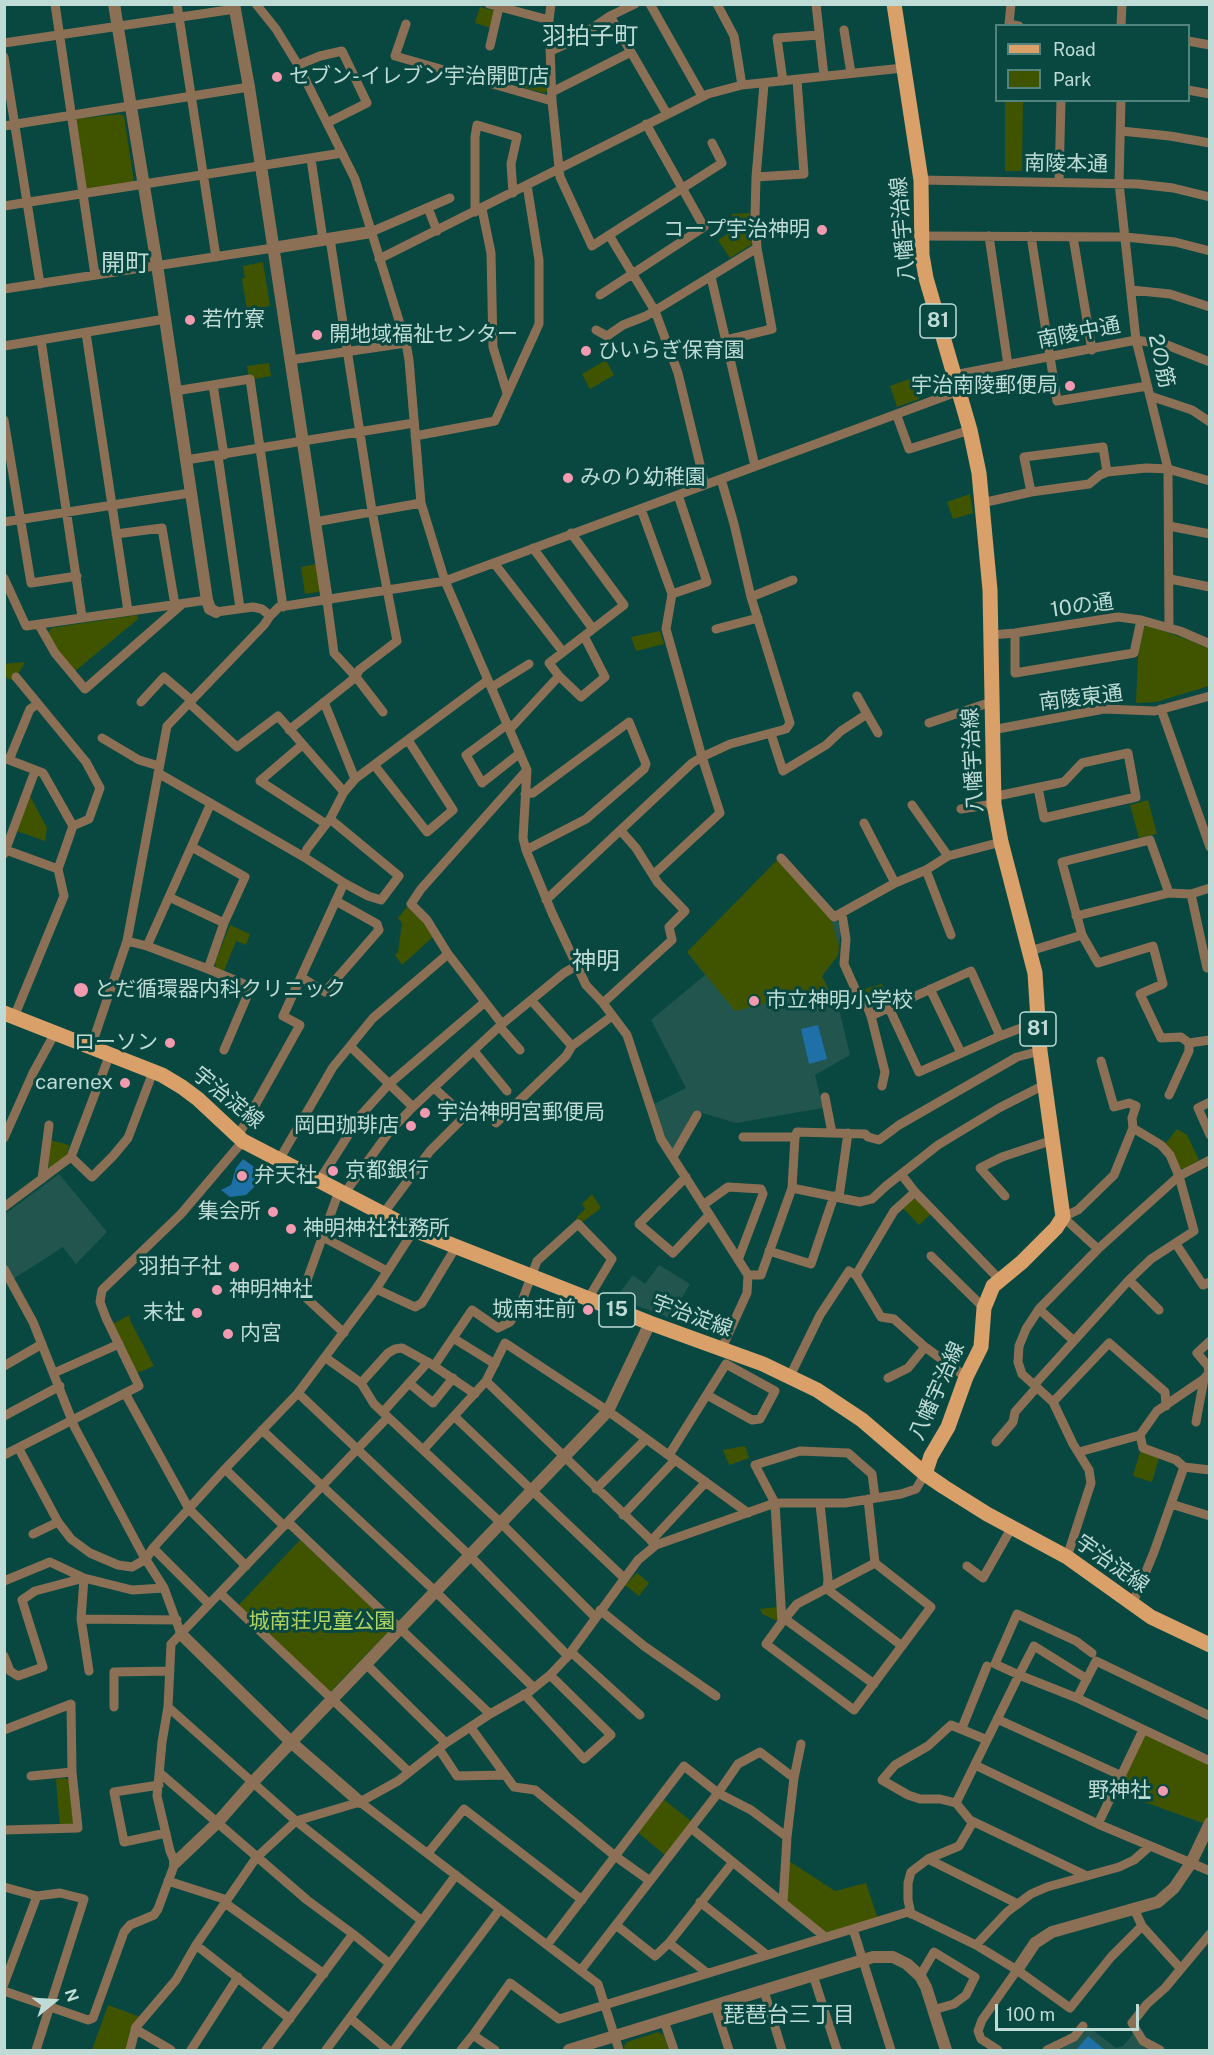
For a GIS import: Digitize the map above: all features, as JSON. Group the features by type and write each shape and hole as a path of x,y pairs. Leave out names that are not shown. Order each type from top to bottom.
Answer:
{"main road":[{"name":"八幡宇治線","path":"894,4 921,180 922,236 926,278 970,429 982,503 990,590 993,798 1001,842 1035,973 1040,1051 1063,1217 1056,1228 1022,1262 993,1286 984,1308 981,1347 966,1377 948,1427 931,1456 925,1474"},
{"name":"宇治淀線","path":"9,1015 110,1054 182,1087 241,1139 414,1230 650,1323 727,1356 790,1376 817,1390 862,1420 925,1474 979,1509 1067,1557 1151,1617 1209,1645"}],"street":[{"path":"55,4 95,275"},
{"path":"114,4 157,265 207,600 210,609 216,612 253,607 262,609 270,616"},
{"path":"177,4 216,256"},
{"path":"256,4 276,29 298,65 355,179 406,344 421,503 444,581 526,770 523,838 526,850 546,900 586,985 627,1035 661,1139 748,1275 747,1293 727,1356 707,1395 672,1457 623,1515"},
{"path":"489,4 549,20"},
{"path":"550,4 553,96 560,177 592,246 722,163 712,143"},
{"path":"551,51 590,31 610,16 634,4"},
{"path":"650,4 702,96"},
{"path":"717,4 734,36 742,86"},
{"path":"816,4 824,76"},
{"path":"1009,24 1011,4"},
{"path":"1121,24 1122,4"},
{"path":"4,43 179,18 235,7 334,653 383,712"},
{"path":"490,46 499,7"},
{"path":"610,16 667,114"},
{"path":"406,24 395,56 553,96 631,52"},
{"path":"844,30 851,73"},
{"path":"783,81 777,38 819,35"},
{"path":"1190,41 1209,45"},
{"path":"298,65 320,56 342,51 367,103 327,123"},
{"path":"4,57 40,284"},
{"path":"380,259 702,96 742,86 903,68"},
{"path":"756,177 804,174 797,80"},
{"path":"726,340 772,329 757,248 756,177 764,84"},
{"path":"4,126 249,87"},
{"path":"1190,90 1209,94"},
{"path":"1059,182 1061,102"},
{"name":"2の筋","path":"1121,102 1119,183 1136,340 1168,469 1169,628"},
{"path":"600,295 705,227 646,124"},
{"path":"507,393 493,347 490,252 478,211 475,137 477,125 518,137 511,164 513,193"},
{"path":"1121,131 1209,143"},
{"path":"4,206 342,153"},
{"path":"289,730 356,677 358,670 397,640 372,511 347,352 311,159"},
{"name":"南陵本通","path":"921,180 1119,183 1173,188 1209,196"},
{"path":"415,436 495,421 539,324 539,260 527,185"},
{"path":"4,289 370,232 450,198"},
{"path":"428,208 437,231"},
{"path":"609,235 654,311 678,373 705,485"},
{"path":"922,236 1125,237 1175,242 1209,251"},
{"path":"989,236 1008,365"},
{"path":"1031,236 1057,401 1147,386"},
{"path":"1073,237 1092,350"},
{"path":"596,330 607,336 623,325 654,311 757,248"},
{"path":"711,277 755,466"},
{"path":"1131,290 1170,294 1209,307"},
{"path":"4,346 165,319"},
{"path":"86,333 128,611"},
{"path":"41,340 82,617"},
{"name":"南陵中通","path":"954,375 1136,340 1167,345 1209,362"},
{"path":"290,360 406,344"},
{"path":"176,391 250,379 283,607"},
{"path":"213,385 240,608"},
{"path":"91,1047 128,941 167,726 264,625 275,610 444,581 959,392"},
{"path":"1150,396 1192,410 1209,422"},
{"path":"897,416 909,449 970,429"},
{"path":"4,420 31,583 76,576"},
{"path":"186,460 414,423"},
{"path":"1030,492 1024,457 1103,447 1107,472"},
{"path":"982,503 1030,492 1089,484 1107,472 1146,468 1168,469 1209,481"},
{"path":"546,900 692,763 730,744 786,729 790,723 751,597 721,479"},
{"path":"4,522 190,493"},
{"path":"672,594 706,582 678,495"},
{"path":"315,522 421,503"},
{"path":"641,509 672,594 666,629 720,813 653,875"},
{"path":"1169,526 1209,534"},
{"path":"116,534 162,528 179,604"},
{"path":"571,533 624,605 549,663 580,697 606,677 584,636"},
{"path":"533,548 593,628"},
{"path":"494,563 562,652"},
{"path":"4,578 26,626 207,600"},
{"path":"1170,579 1209,587"},
{"path":"751,597 793,580"},
{"path":"39,624 54,653 85,689 179,604"},
{"name":"10の通","path":"991,635 1118,617 1141,620 1169,628 1209,644"},
{"path":"716,629 758,618"},
{"path":"1015,633 1015,673 1134,653 1141,620"},
{"path":"304,857 344,792 355,779 490,683 529,664"},
{"path":"520,753 482,783 466,755 509,727 559,676"},
{"path":"141,702 164,677 237,747 278,716 344,792"},
{"path":"9,1015 64,896 58,869 73,826 89,819 100,788 86,762 16,678"},
{"path":"857,696 878,733"},
{"name":"南陵東通","path":"992,730 1104,709 1161,709 1209,697"},
{"path":"324,702 355,779"},
{"path":"929,723 991,702"},
{"path":"38,704 30,709 7,759 43,773 47,777 73,826"},
{"path":"1161,709 1209,848"},
{"path":"771,734 783,771 826,745 841,731 867,714"},
{"path":"525,794 533,793 629,722 646,764 644,769 586,819 526,850"},
{"path":"102,738 344,883 381,900 399,876 328,821 260,781 302,745"},
{"path":"375,766 427,832 453,810 408,740"},
{"path":"961,809 1002,795 1064,782 1082,764 1128,753 1136,797 1044,818 1038,789"},
{"path":"520,1050 448,954 427,920 411,904 421,889 526,770"},
{"path":"35,771 5,852 58,869"},
{"path":"147,946 211,803"},
{"path":"912,805 948,856"},
{"path":"864,823 895,883"},
{"path":"603,1003 672,940 669,927 684,912 658,883 636,848 621,831"},
{"path":"1169,893 1150,840 1062,862 1082,934 1098,963 1153,946 1163,984 1140,994 1161,1038 1181,1037 1189,1043 1209,1040"},
{"path":"780,858 834,917 895,883 926,870 948,856 1001,842"},
{"path":"192,847 245,877 224,923 208,969"},
{"path":"926,870 951,935"},
{"path":"4,1455 139,1386 100,1302 102,1290 181,1214 241,1139 300,1025 283,1016 344,883"},
{"path":"1076,916 1169,893 1191,894 1209,888"},
{"path":"1191,894 1207,968"},
{"path":"169,897 224,923"},
{"path":"301,977 325,992 379,930 377,924 336,901"},
{"path":"842,914 846,939 844,964 857,993 865,1001 871,1016 885,1072 882,1086"},
{"path":"1030,951 1082,934"},
{"path":"128,941 147,946 251,987 224,1050"},
{"path":"279,1160 333,1067 373,1018 448,954"},
{"path":"344,1333 302,1294 322,1237 341,1193 389,1132 413,1107 501,1025 576,966"},
{"path":"871,1016 971,971 1000,1036"},
{"path":"930,989 961,1053"},
{"path":"531,1000 572,1046"},
{"path":"319,1181 361,1115 389,1084 485,1002"},
{"path":"889,1008 919,1072 1037,1022"},
{"path":"496,1123 567,1056 572,1046 612,1016"},
{"path":"4,1138 33,1073 55,1033"},
{"path":"1169,1095 1189,1051 1189,1043"},
{"path":"351,1047 413,1107"},
{"path":"474,1051 507,1091"},
{"path":"748,1275 761,1275 792,1188 797,1132 865,1134 879,1140 899,1125 1017,1057 1040,1051"},
{"path":"4,1207 70,1157 110,1054"},
{"path":"1098,1250 1063,1217 1078,1210 1113,1175 1132,1128 1136,1106 1129,1103 1114,1107 1101,1061"},
{"path":"70,1157 92,1177 113,1156 128,1137 153,1072"},
{"path":"792,1188 860,1202 872,1199 938,1145 999,1108 1044,1085"},
{"path":"383,1214 430,1151 465,1116 434,1088"},
{"path":"829,1102 832,1133"},
{"path":"1209,1102 1198,1108 1209,1135"},
{"path":"673,1157 697,1115"},
{"path":"42,1179 49,1125"},
{"path":"996,1442 1013,1422 1014,1412 1129,1280 1151,1259 1194,1231 1179,1176 1170,1155 1161,1145 1132,1128"},
{"path":"769,1251 811,1264 836,1197 848,1134"},
{"path":"743,1137 795,1137"},
{"path":"1005,1196 980,1168 1002,1157 1053,1140"},
{"path":"1067,1557 1091,1483 1089,1470 1072,1444 1053,1402 1022,1374 1018,1362 1019,1346 1026,1329 1039,1310 1098,1250 1179,1176 1209,1160"},
{"path":"901,1174 915,1192 1000,1280"},
{"path":"686,1176 639,1224 673,1253 709,1215"},
{"path":"703,1205 728,1187 761,1189 763,1194 738,1260"},
{"path":"856,1275 894,1211 915,1192"},
{"path":"175,1863 157,1796 168,1707 171,1644 357,1449 409,1383 431,1364 453,1338 472,1310 498,1328 510,1322 519,1309 537,1261 578,1224 612,1259 588,1299"},
{"path":"19,1449 58,1522 71,1539 90,1553 118,1565 132,1567 146,1559 153,1548 225,1469 298,1393 376,1289 414,1230"},
{"path":"322,1237 387,1271"},
{"path":"1176,1244 1203,1285 1209,1281"},
{"path":"376,1289 415,1306 422,1303 456,1247"},
{"path":"931,1256 984,1308"},
{"path":"4,1269 33,1322 75,1428 164,1588 181,1634 292,1743 360,1802 598,1983 619,2050"},
{"path":"790,1376 820,1315 849,1271 856,1275 881,1317 894,1319 966,1377"},
{"path":"1129,1280 1159,1310"},
{"path":"1039,1310 1074,1341"},
{"path":"4,1991 88,2020 93,2018 124,1932 130,1925 154,1915 158,1910 175,1863 217,1823 253,1782 608,1411 650,1323"},
{"path":"453,1338 495,1364"},
{"path":"1079,1452 1140,1436 1157,1411 1204,1379 1209,1373 1208,1366 1197,1353 1209,1341"},
{"path":"423,1450 486,1381 505,1343 608,1411 748,1513"},
{"path":"4,1366 42,1344"},
{"path":"54,1372 119,1344"},
{"path":"1053,1402 1109,1344 1165,1392 1166,1406"},
{"path":"888,1378 908,1368 926,1347"},
{"path":"361,1383 388,1353 402,1348 431,1364 475,1394"},
{"path":"707,1395 752,1419 759,1419 775,1391 727,1356"},
{"path":"326,1358 361,1383 375,1404 386,1415 598,1613 716,1696"},
{"path":"409,1383 433,1403 453,1378"},
{"path":"1196,1422 1204,1379"},
{"path":"486,1381 653,1543"},
{"path":"4,1416 60,1386"},
{"path":"125,1393 189,1509 246,1566"},
{"path":"298,1393 470,1556 569,1654 640,1715"},
{"path":"454,1416 624,1578"},
{"path":"262,1430 436,1592 534,1688"},
{"path":"1140,1436 1143,1448 1176,1460 1184,1467 1209,1470"},
{"path":"596,1489 646,1439"},
{"path":"783,1620 775,1503 755,1465 800,1451 848,1453 872,1474 871,1498 875,1563 932,1607 854,1710 766,1644 797,1604 875,1563"},
{"path":"1132,1605 1154,1552 1184,1467"},
{"path":"225,1469 490,1714"},
{"path":"653,1543 775,1503 844,1503 901,1494 916,1489 925,1474"},
{"path":"130,2050 135,2029 176,1980 196,1945 256,1858 296,1821 360,1802 398,1780 443,1746 534,1688 550,1675 569,1654 638,1560 706,1482"},
{"path":"820,1504 828,1579 827,1589"},
{"path":"1171,1504 1209,1515"},
{"path":"33,1534 58,1522"},
{"path":"967,1566 983,1578 1012,1527"},
{"path":"153,1548 209,1604"},
{"path":"4,1581 50,1562 84,1578 132,1590 164,1588"},
{"path":"84,1578 81,1619 89,1671"},
{"path":"4,1656 10,1671 18,1676 43,1667 22,1600 35,1591 84,1578"},
{"path":"827,1589 902,1647"},
{"path":"220,1593 408,1771"},
{"path":"1092,1653 1076,1641 1017,1614 995,1664 1077,1698 1209,1761"},
{"path":"81,1619 177,1620"},
{"path":"783,1620 874,1684"},
{"path":"956,1803 1034,1646 1087,1679"},
{"path":"1077,1698 1096,1661 1209,1716"},
{"path":"366,1664 443,1746 457,1776 505,1775"},
{"path":"962,1728 987,1666"},
{"path":"114,1707 114,1672 170,1671"},
{"path":"524,1694 584,1759 611,1735 550,1675"},
{"path":"4,1730 71,1704 72,1772 78,1828 4,1830"},
{"path":"168,1707 296,1821 422,1921"},
{"path":"998,1719 1122,1776"},
{"path":"987,1740 951,1725 928,1746 895,1765 882,1780 914,1797 956,1803 973,1822 1087,1875"},
{"path":"471,1728 514,1787 535,1790 615,1856 650,1881"},
{"path":"1098,1824 1143,1730"},
{"path":"783,1904 787,1837 794,1778 801,1744"},
{"path":"581,1970 738,1764 760,1752 794,1778"},
{"path":"975,1765 1098,1824 1209,1872"},
{"path":"547,1945 684,1766 718,1793 751,1810 787,1837"},
{"path":"31,1776 72,1772"},
{"path":"160,1774 256,1858 390,1964"},
{"path":"159,1785 114,1792 124,1842 166,1833"},
{"path":"428,1853 464,1809 582,1900"},
{"path":"911,1914 908,1883 911,1872 928,1859 959,1846 973,1822"},
{"path":"998,2050 981,2039 978,2031 982,2020 1035,1943 1052,1932 1158,1902 1174,1888 1191,1863 1209,1823"},
{"path":"691,1828 825,1937"},
{"path":"976,1945 1007,1912 1031,1894 1047,1887 1119,1867 1134,1860 1150,1846"},
{"path":"928,1859 1018,1904"},
{"path":"616,1925 655,1956 669,1943 733,1862"},
{"path":"326,2050 456,1875"},
{"path":"168,1881 226,1902 324,1974"},
{"path":"4,1887 37,1896 60,1893 84,1899 36,2050"},
{"path":"4,1984 37,1896"},
{"path":"700,1902 767,1955"},
{"path":"394,2050 500,1909"},
{"path":"1134,1909 1142,1926 1180,1968"},
{"path":"461,2050 510,1983 559,2019 908,1912 976,1945 1017,1970 1070,2008 1111,1957 1142,1926"},
{"path":"853,1929 891,2050"},
{"path":"266,2050 354,1934"},
{"path":"1160,2050 1143,2041 1132,2023 1209,1935"},
{"path":"669,1943 707,1973"},
{"path":"196,1945 290,2019"},
{"path":"920,1976 934,1952 975,1977 966,1995 954,2004 933,2010"},
{"path":"569,2050 873,1957 893,1957 907,1964 920,1976 926,1987 946,2050"},
{"path":"813,1975 837,2050"},
{"path":"195,2049 238,1977"},
{"path":"764,1990 782,2050"},
{"path":"715,2006 729,2050"},
{"path":"350,2018 388,2050"},
{"path":"664,2021 674,2050"},
{"path":"1047,2050 1074,2037 1083,2026"},
{"path":"135,2029 171,2050"},
{"path":"473,2035 495,2050"}],"shaded area":[{"name":"市立神明小学校","path":"837,918 841,931 838,955 822,976 840,1013 850,1055 815,1075 823,1108 736,1123 696,1111 693,1112 673,1151 665,1137 654,1104 686,1088 651,1020 705,975 687,952"},
{"path":"59,1174 107,1232 76,1264 63,1247 13,1279 5,1264 5,1214"},
{"path":"659,1265 690,1284 670,1318 616,1298 633,1275 645,1284"},
{"path":"1089,2027 1116,2048 1123,2046 1135,2032 1154,2050 1055,2050 1079,2038"}],"green space":[{"path":"480,7 495,11 491,28 475,23"},
{"path":"527,79 548,85 547,91 544,93 525,88"},
{"path":"1005,102 1023,102 1022,171 1005,171"},
{"path":"120,114 124,116 134,182 87,191 75,119"},
{"path":"750,213 752,244 730,258 718,240 734,230 732,214"},
{"path":"263,262 270,306 247,310 242,278 245,278 243,266"},
{"path":"606,360 614,375 590,389 582,374"},
{"path":"269,363 271,376 254,379 249,377 247,366"},
{"path":"912,378 919,399 897,407 890,386"},
{"path":"970,494 973,513 953,519 947,502"},
{"path":"316,564 320,590 305,594 301,567"},
{"path":"137,615 138,619 74,672 57,652 48,633 51,628"},
{"path":"1149,626 1209,649 1209,686 1156,702 1136,703 1138,657 1144,627"},
{"path":"660,631 664,644 636,651 631,637"},
{"path":"25,662 14,681 5,677 4,664"},
{"path":"30,796 47,828 45,841 17,831"},
{"path":"1148,800 1157,834 1139,838 1130,805"},
{"path":"778,859 831,919 839,946 838,955 822,976 828,988 735,1011 687,952"},
{"path":"407,907 425,923 434,936 402,965 395,955 398,952 402,923 398,918"},
{"path":"230,925 250,934 246,945 236,941 224,971 216,968 215,962"},
{"path":"882,984 890,1003 878,1009 872,1007 865,989"},
{"path":"1177,1129 1187,1135 1199,1160 1184,1169 1179,1167 1165,1144"},
{"path":"50,1140 69,1145 67,1156 48,1171"},
{"path":"592,1194 601,1208 581,1223 576,1218 585,1209 582,1204"},
{"path":"917,1198 931,1214 919,1225 903,1208"},
{"path":"129,1315 154,1366 137,1373 113,1324"},
{"path":"745,1446 749,1458 729,1465 723,1450"},
{"path":"1140,1452 1159,1458 1152,1482 1133,1476"},
{"name":"城南荘児童公園","path":"300,1540 393,1627 330,1692 238,1606"},
{"path":"637,1573 649,1583 639,1596 625,1585"},
{"path":"777,1607 778,1621 762,1614 760,1609"},
{"path":"1143,1730 1209,1761 1208,1825 1114,1791"},
{"path":"65,1778 71,1782 74,1823 69,1827 60,1827 56,1779"},
{"path":"663,1799 691,1821 665,1855 637,1832"},
{"path":"789,1861 835,1891 866,1883 878,1919 825,1935 789,1904 786,1895"},
{"path":"108,2005 140,2017 128,2050 92,2050"},
{"path":"658,2032 664,2035 669,2050 625,2050 624,2046 627,2042"}],"water":[{"path":"818,1025 827,1059 809,1064 801,1029"},
{"path":"243,1159 261,1172 256,1185 246,1195 230,1197 221,1190 231,1185 236,1168"},
{"path":"1088,2036 1105,2050 1076,2050"}],"place":[{"name":"セブン-イレブン宇治開町店","path":"277,77"},
{"name":"コープ宇治神明","path":"822,230"},
{"name":"若竹寮","path":"190,320"},
{"name":"開地域福祉センター","path":"317,335"},
{"name":"ひいらぎ保育園","path":"586,351"},
{"name":"宇治南陵郵便局","path":"1070,386"},
{"name":"みのり幼稚園","path":"568,478"},
{"name":"とだ循環器内科クリニック","path":"81,990"},
{"name":"市立神明小学校","path":"754,1001"},
{"name":"ローソン","path":"170,1043"},
{"name":"carenex","path":"125,1083"},
{"name":"宇治神明宮郵便局","path":"425,1113"},
{"name":"岡田珈琲店","path":"411,1126"},
{"name":"京都銀行","path":"333,1171"},
{"name":"弁天社","path":"242,1176"},
{"name":"集会所","path":"273,1212"},
{"name":"神明神社社務所","path":"291,1229"},
{"name":"羽拍子社","path":"234,1267"},
{"name":"神明神社","path":"217,1290"},
{"name":"城南荘前","path":"588,1310"},
{"name":"末社","path":"197,1313"},
{"name":"内宮","path":"228,1334"},
{"name":"野神社","path":"1163,1791"}],"district":[{"name":"羽拍子町","path":"590,37"},
{"name":"開町","path":"125,264"},
{"name":"神明","path":"596,962"},
{"name":"琵琶台三丁目","path":"789,2015"}]}
